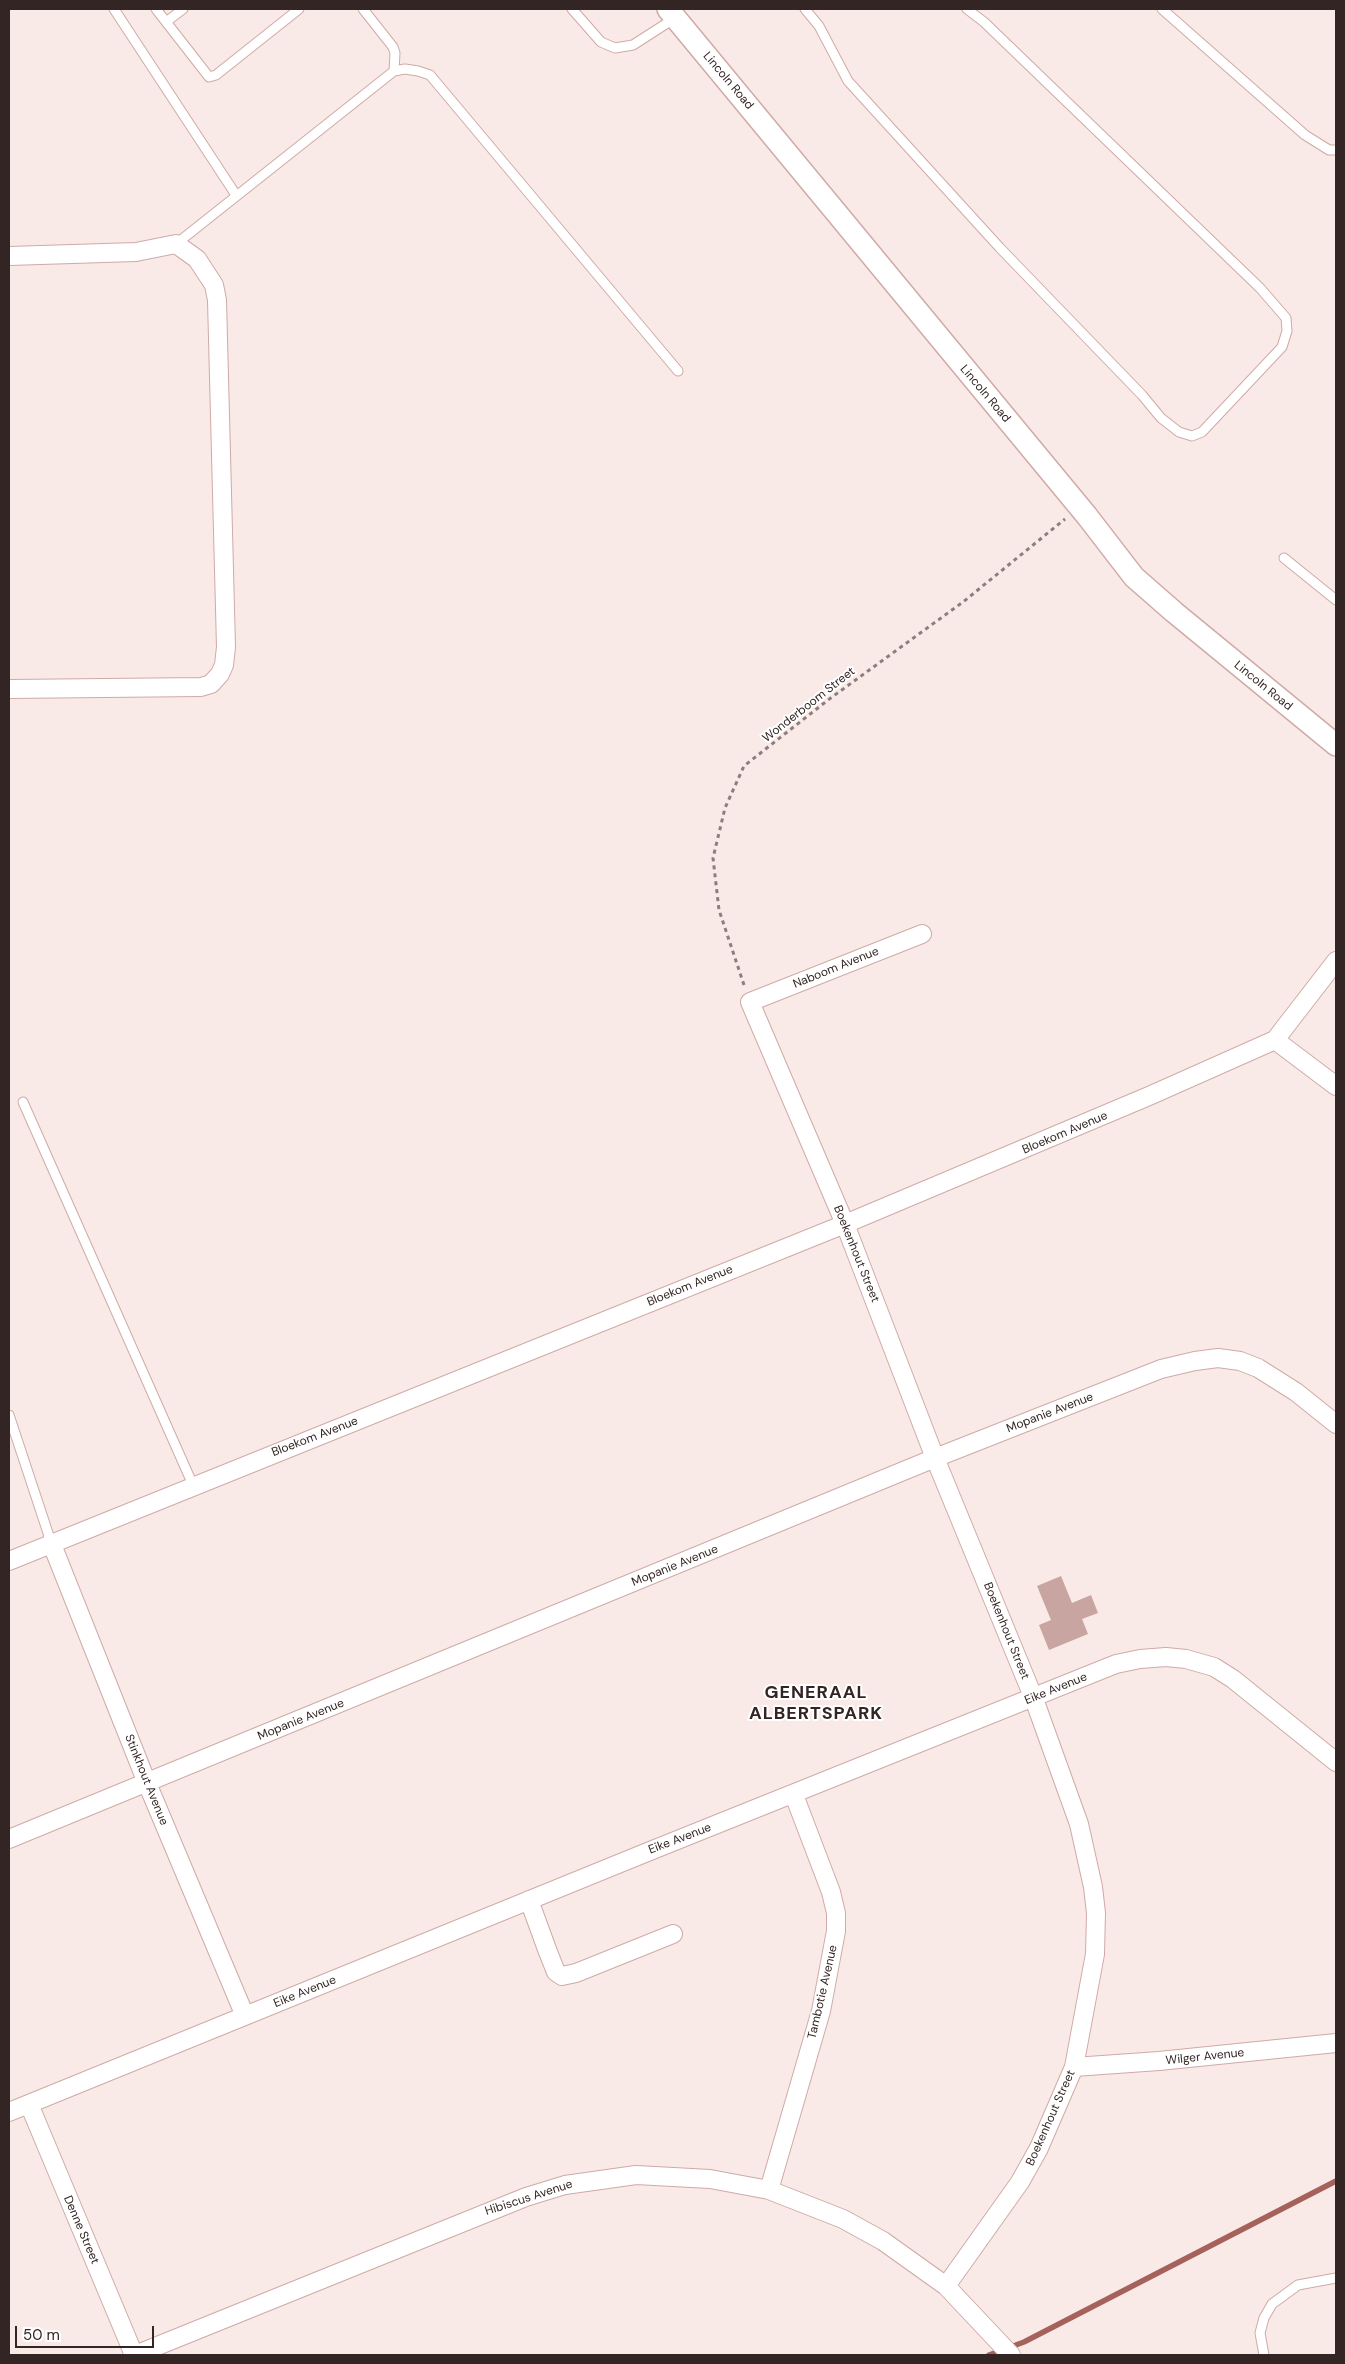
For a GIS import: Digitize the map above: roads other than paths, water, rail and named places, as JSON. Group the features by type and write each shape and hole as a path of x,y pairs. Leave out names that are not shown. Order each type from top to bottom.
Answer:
{"street":[{"name":"Lincoln Road","path":"671,13 1080,507 1134,577 1336,745"},
{"path":"9,256 136,252 176,244 197,259 214,285 217,300 224,665 220,674 210,684 201,687 9,689"},
{"name":"Naboom Avenue","path":"750,1002 922,934"},
{"name":"Bloekom Avenue","path":"9,1561 51,1542 845,1224 1150,1096 1275,1040 1336,960"},
{"name":"Boekenhout Street","path":"750,1002 845,1224 935,1458 1034,1699 1079,1824 1090,1865 1096,1914 1095,1954 1074,2066 1043,2139 1020,2182 946,2286"},
{"path":"1275,1040 1336,1086"},
{"name":"Mopanie Avenue","path":"9,1839 935,1458 1161,1369 1218,1358 1240,1361 1258,1368 1296,1392 1336,1424"},
{"name":"Stinkhout Avenue","path":"51,1542 147,1783 245,2016"},
{"name":"Eike Avenue","path":"9,2112 529,1900 1034,1699 1116,1664 1140,1659 1166,1657 1186,1659 1214,1667 1233,1679 1336,1762"},
{"name":"Tambotie Avenue","path":"769,2190 821,2011 836,1931 836,1913 831,1892 794,1795"},
{"path":"529,1900 556,1972 562,1976 576,1973 673,1934"},
{"name":"Wilger Avenue","path":"1074,2066 1159,2061 1336,2043"},
{"name":"Denne Street","path":"29,2104 134,2355"},
{"name":"Hibiscus Avenue","path":"134,2355 451,2225 526,2197 565,2184 636,2175 710,2179 769,2190 843,2220 875,2237 946,2286 1011,2355"}],"lane":[{"path":"114,9 236,195"},
{"path":"156,9 209,77 216,75 299,9"},
{"path":"166,22 183,9"},
{"path":"363,9 393,47 395,53 394,71"},
{"path":"572,9 601,42 615,48 633,45 671,13"},
{"path":"805,9 819,26 848,81 1000,248 1142,395 1161,418 1179,432 1192,436 1202,432 1282,347 1287,331 1286,318 1260,288 984,22 967,9"},
{"path":"1162,9 1305,135 1329,150 1336,150"},
{"path":"176,244 394,71 405,69 430,75 678,371"},
{"path":"1284,558 1336,600"},
{"path":"23,1102 193,1485"},
{"path":"9,1415 51,1542"},
{"path":"1264,2355 1260,2332 1264,2318 1272,2304 1298,2284 1336,2278"}],"waterway":[{"path":"989,2355 1024,2342 1336,2181"}],"district":[{"name":"GENERAAL ALBERTSPARK","path":"816,1704"}]}
